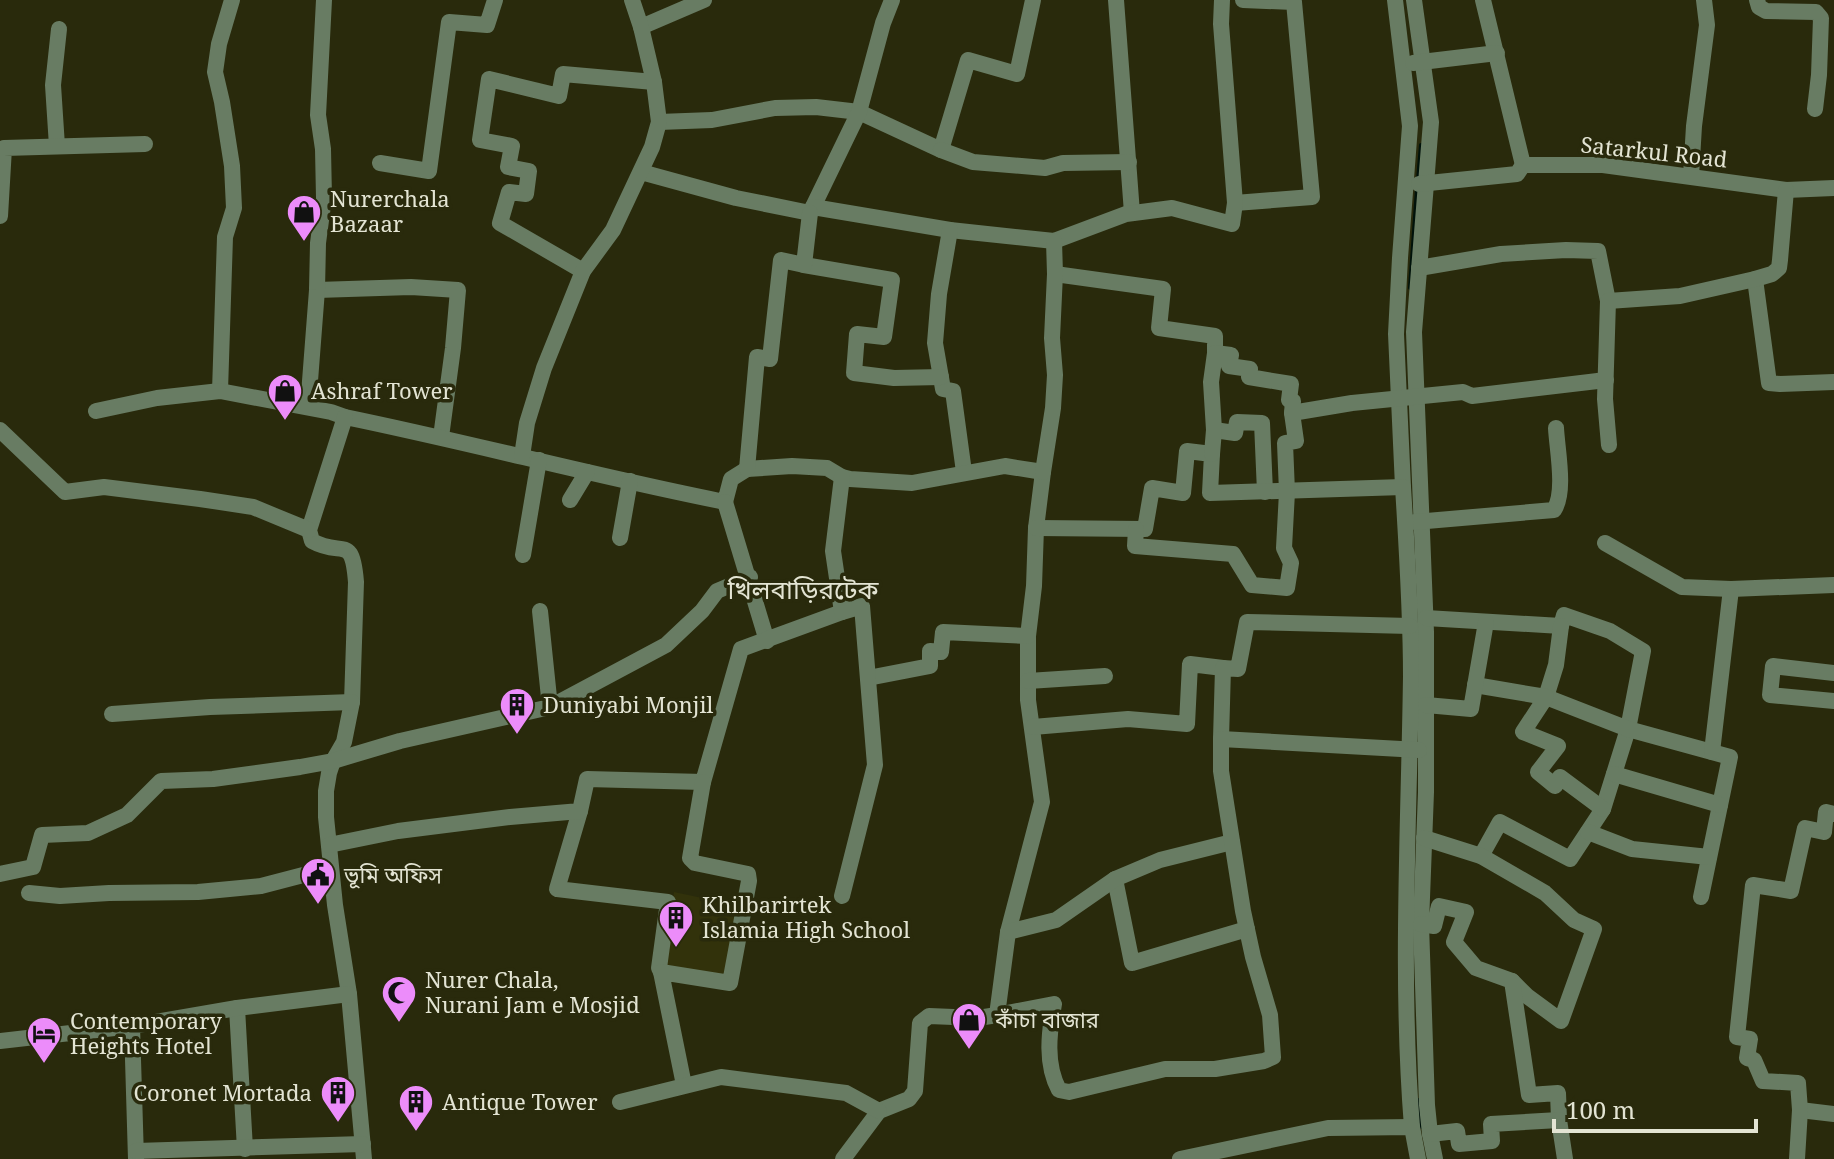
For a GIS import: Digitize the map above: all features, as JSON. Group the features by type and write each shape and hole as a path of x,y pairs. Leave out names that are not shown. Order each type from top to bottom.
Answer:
{"street":[{"path":"220,391 225,237 234,208 232,166 215,72 219,44 232,0"},
{"path":"308,407 318,243 324,198 323,149 318,115 324,0"},
{"path":"380,163 429,171 449,22 487,25 495,0"},
{"path":"522,456 527,423 544,368 583,271 613,230 652,147 659,122 654,82 632,0"},
{"path":"641,27 704,0"},
{"path":"804,265 812,210 859,112 892,0"},
{"path":"941,150 968,60 1017,74 1033,0"},
{"path":"1116,0 1132,213"},
{"path":"641,172 736,198 950,230 1054,241 1132,213 1172,208 1232,224 1235,203 1221,24 1222,0"},
{"path":"1235,203 1312,197 1294,2 1243,0"},
{"path":"1395,0 1410,126 1396,334 1403,487 1414,522 1426,618 1426,705 1417,750 1406,1017 1412,1127 1418,1159"},
{"path":"1414,0 1431,122 1414,332 1417,398 1410,626 1424,838 1421,924 1427,1105 1435,1159"},
{"path":"1483,0 1523,165"},
{"path":"1691,176 1707,25 1704,0"},
{"path":"1757,0 1759,7 1766,11 1816,12 1821,18 1815,109"},
{"path":"57,146 53,85 59,29"},
{"path":"1404,64 1497,53"},
{"path":"583,271 500,223 509,192 526,194 529,171 508,167 512,146 480,140 489,79 559,96 563,74 654,82"},
{"path":"659,122 712,120 775,108 816,107 859,112 973,162 1045,168 1063,163 1129,162"},
{"path":"0,216 4,148 145,144"},
{"name":"Satarkul Road","path":"1426,182 1517,174 1523,165 1603,165 1786,190 1834,188"},
{"path":"1405,187 1426,182"},
{"path":"1608,301 1680,296 1772,274 1779,268 1786,190"},
{"path":"950,230 939,294 935,343 943,389 953,391 964,472"},
{"path":"997,1015 1008,932 1042,802 1028,700 1028,636 1036,528 1053,408 1054,241"},
{"path":"1419,268 1501,254 1598,251 1608,301 1605,399 1609,445"},
{"path":"747,469 757,357 770,359 781,260 892,280 884,337 857,334 854,373 894,378 941,377"},
{"path":"1055,274 1163,289 1159,328 1215,336 1211,382 1214,430 1210,493 1403,487"},
{"path":"1755,279 1769,383 1834,382"},
{"path":"317,290 411,287 458,290 441,437"},
{"path":"1136,529 1135,546 1233,554 1252,585 1287,588 1291,563 1284,548 1287,492 1285,443 1296,441 1293,401 1289,400 1291,384 1249,377 1250,369 1229,366 1231,355 1215,353"},
{"path":"1292,413 1352,403 1463,392 1472,396 1606,380"},
{"path":"96,411 157,398 220,391 331,412 725,502"},
{"path":"132,1026 136,1155 245,1149 363,1151 349,994 330,868 326,817 326,791 333,761 344,742 352,702 355,563 352,554 346,550 312,541 309,530 345,417"},
{"path":"1214,430 1235,433 1237,422 1262,423 1265,492"},
{"path":"1414,522 1554,510 1558,504 1560,476 1556,428"},
{"path":"0,430 65,492 104,487 253,507 309,530"},
{"path":"1036,528 1145,529 1152,488 1183,493 1187,451 1212,454"},
{"path":"523,555 539,460"},
{"path":"767,641 725,502 731,479 747,469 792,466 827,468 850,479 912,483 1005,466 1043,472"},
{"path":"570,500 587,472"},
{"path":"842,477 833,551 842,612"},
{"path":"620,538 630,481"},
{"path":"1605,543 1682,587 1731,589 1834,585"},
{"path":"0,874 33,867 42,835 88,833 127,815 161,781 245,775 333,761 373,748 550,707 666,645 702,611 717,591 750,577"},
{"path":"1712,752 1731,589"},
{"path":"661,972 730,983 748,874 695,863 690,858 703,782 741,649 862,606 875,765 842,896"},
{"path":"540,611 550,707"},
{"path":"1481,856 1500,822 1570,859 1603,809 1628,729 1643,651 1610,631 1564,615 1556,665 1546,697 1523,732 1558,746 1538,772 1555,786 1560,777 1603,809"},
{"path":"1426,618 1561,626"},
{"path":"1033,727 1128,719 1187,724 1190,664 1238,669 1247,622 1410,626"},
{"path":"1426,705 1471,709 1486,622"},
{"path":"868,678 930,666 930,651 941,652 943,632 1028,636"},
{"path":"1834,673 1773,666 1770,695 1834,701"},
{"path":"843,1159 879,1111 909,1099 915,1091 920,1023 929,1016 978,1018 1054,1004 1049,1032 1053,1079 1059,1090 1069,1092 1165,1069 1215,1069 1273,1057 1270,1015 1247,929 1221,771 1223,668"},
{"path":"1028,681 1105,676"},
{"path":"1475,685 1546,697 1628,729 1730,757 1701,897"},
{"path":"112,714 352,702"},
{"path":"1221,739 1417,750"},
{"path":"1614,774 1720,805"},
{"path":"684,1085 659,968 668,902 557,889 587,779 703,782"},
{"path":"329,845 398,831 580,811"},
{"path":"1797,1159 1798,1083 1763,1081 1754,1060 1747,1058 1750,1039 1737,1037 1753,885 1791,891 1805,828 1824,832 1826,812 1834,814"},
{"path":"1588,832 1632,849 1709,857"},
{"path":"1421,924 1434,926 1439,906 1466,912 1454,942 1476,968 1512,981 1561,1021 1594,929 1574,920 1545,893 1481,856 1424,838"},
{"path":"1008,932 1056,920 1115,879 1160,860 1232,842"},
{"path":"29,893 60,896 198,892 261,886 330,868"},
{"path":"1115,879 1132,963 1247,929"},
{"path":"1512,981 1529,1095 1558,1093 1565,1159"},
{"path":"0,1041 132,1026 237,1008 349,994"},
{"path":"237,1008 245,1149"},
{"path":"620,1102 721,1077 846,1093 879,1111"},
{"path":"1800,1110 1834,1114"},
{"path":"1430,1134 1457,1131 1459,1144 1492,1141 1491,1124 1559,1120"},
{"path":"1180,1159 1328,1128 1412,1127"}],"shaded area":[{"path":"674,892 740,906 728,981 661,969"}],"waterway":[{"path":"1418,180 1421,145"},
{"path":"1410,288 1417,189"},
{"path":"1419,1100 1422,1127"}],"place":[{"name":"Nurerchala Bazaar","path":"304,243"},
{"name":"Ashraf Tower","path":"285,422"},
{"name":"Duniyabi Monjil","path":"517,736"},
{"name":"ভূমি অফিস","path":"318,906"},
{"name":"Khilbarirtek Islamia High School","path":"676,949"},
{"name":"Nurer Chala, Nurani Jam e Mosjid","path":"399,1024"},
{"name":"কাঁচা বাজার","path":"969,1051"},
{"name":"Contemporary Heights Hotel","path":"44,1065"},
{"name":"Coronet Mortada","path":"338,1124"},
{"name":"Antique Tower","path":"416,1133"}],"district":[{"name":"খিলবাড়িরটেক","path":"803,590"}]}
